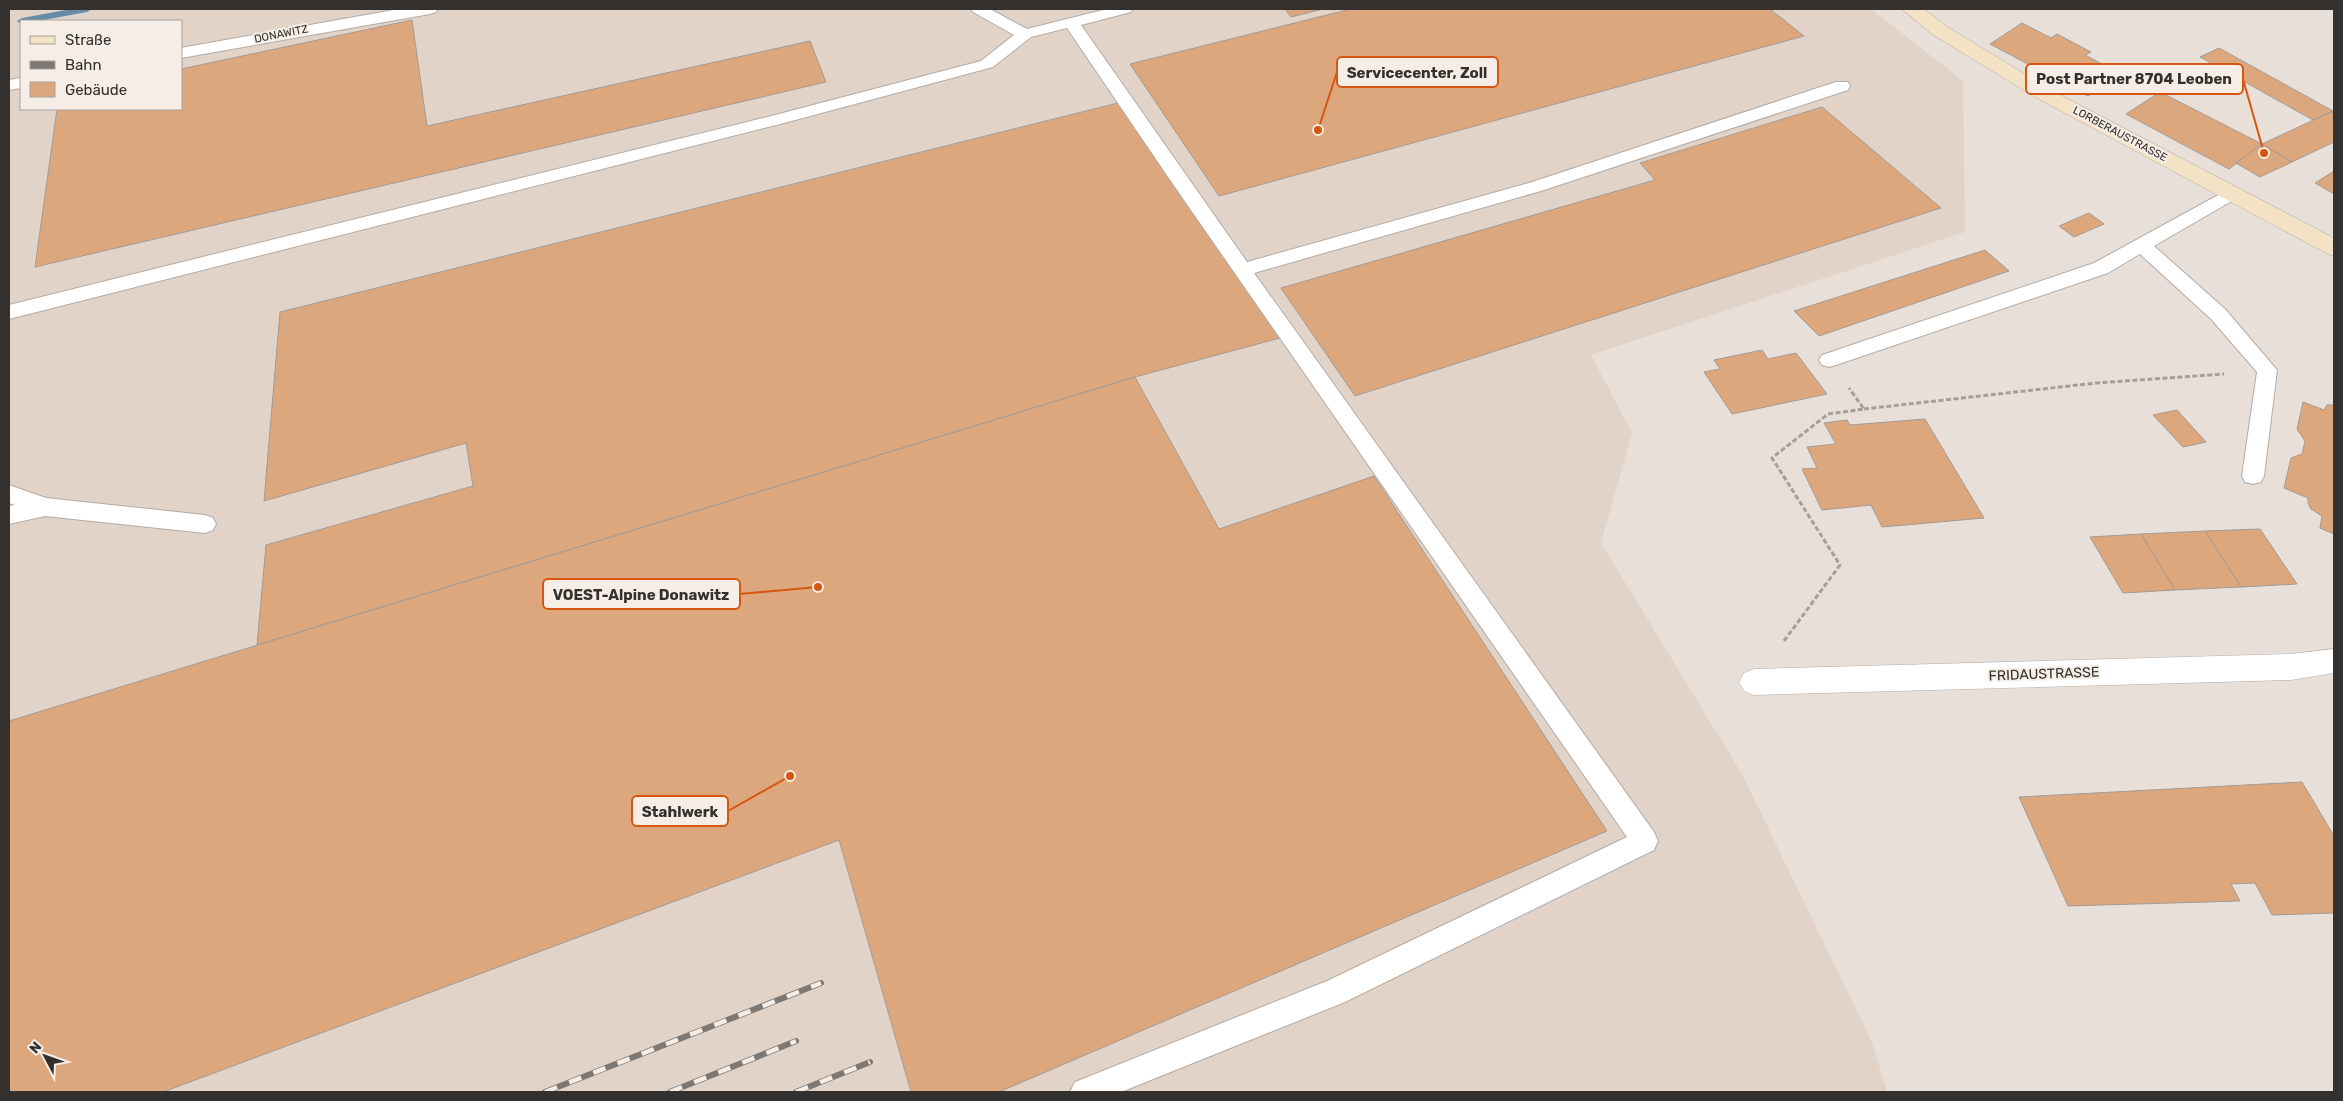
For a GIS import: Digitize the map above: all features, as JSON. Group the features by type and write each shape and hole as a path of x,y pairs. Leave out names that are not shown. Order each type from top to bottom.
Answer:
{"street":[{"name":"LORBERAUSTRASSE","path":"1912,9 1940,30 2042,92 2334,248"},
{"name":"FRIDAUSTRASSE","path":"1754,682 2291,667 2334,661"}],"lane":[{"name":"DONAWITZ","path":"182,53 381,16 430,9"},
{"path":"979,9 1025,34"},
{"path":"9,312 778,119 987,64 1025,34 1125,9"},
{"path":"1072,22 1181,183 1244,269 1645,841 1335,992 1085,1092"},
{"path":"1244,269 1535,188 1842,86"},
{"path":"1829,360 2101,268 2231,194"},
{"path":"2142,245 2218,314 2267,370 2254,476"},
{"path":"9,494 45,507 205,524"},
{"path":"9,515 45,507"}],"path":[{"path":"1829,360 1864,409"},
{"path":"1754,682 1840,565 1772,458 1828,414 2096,383 2267,370"}],"shaded area":[{"path":"9,9 1871,9 1963,81 1965,232 1591,355 1632,433 1601,543 1742,774 1872,1042 1887,1092 9,1092"}],"building":[{"path":"1285,9 1323,9 1291,17"},
{"path":"1351,9 1770,9 1804,36 1219,196 1130,64"},
{"path":"412,20 427,126 810,41 826,82 35,267 57,110 182,110 182,69"},
{"path":"2022,23 2051,38 2057,34 2091,52 2085,55 2121,74 2088,96 1990,44"},
{"path":"2219,48 2333,111 2313,120 2200,57"},
{"path":"2160,92 2262,144 2229,169 2126,114"},
{"path":"1118,103 1280,338 1135,377 257,645 266,545 473,486 466,443 264,501 280,312"},
{"path":"1822,107 1941,208 1355,396 1281,288 1655,180 1640,163"},
{"path":"2333,111 2334,142 2292,162 2262,144"},
{"path":"2262,144 2292,162 2260,177 2236,163"},
{"path":"2334,171 2334,194 2315,183"},
{"path":"2089,213 2104,224 2074,237 2059,226"},
{"path":"1985,250 2009,271 1819,336 1794,311"},
{"path":"1762,350 1768,359 1796,353 1827,394 1732,414 1704,372 1720,369 1714,360"},
{"path":"1135,377 1219,529 1374,476 1607,831 999,1092 911,1092 839,840 163,1092 9,1092 9,721"},
{"path":"2303,402 2324,410 2327,405 2334,405 2334,534 2320,528 2322,516 2311,509 2308,498 2284,488 2291,458 2302,454 2305,441 2297,429"},
{"path":"2177,410 2206,442 2183,447 2153,415"},
{"path":"1925,419 1984,518 1882,527 1871,505 1822,510 1802,469 1817,468 1807,447 1836,444 1824,423 1847,420 1850,425"},
{"path":"2260,529 2297,584 2241,587 2205,531"},
{"path":"2205,531 2241,587 2175,590 2141,534"},
{"path":"2141,534 2175,590 2123,593 2090,537"},
{"path":"2302,782 2334,836 2334,913 2272,915 2255,883 2231,884 2240,901 2068,906 2019,797"}],"waterway":[{"path":"27,20 87,9"}],"railway":[{"path":"545,1092 821,983"},
{"path":"670,1092 796,1041"},
{"path":"796,1092 870,1062"}],"place":[{"name":"Servicecenter, Zoll","path":"1318,130"},
{"name":"Post Partner 8704 Leoben","path":"2264,153"},
{"name":"VOEST-Alpine Donawitz","path":"818,587"},
{"name":"Stahlwerk","path":"790,776"}]}
